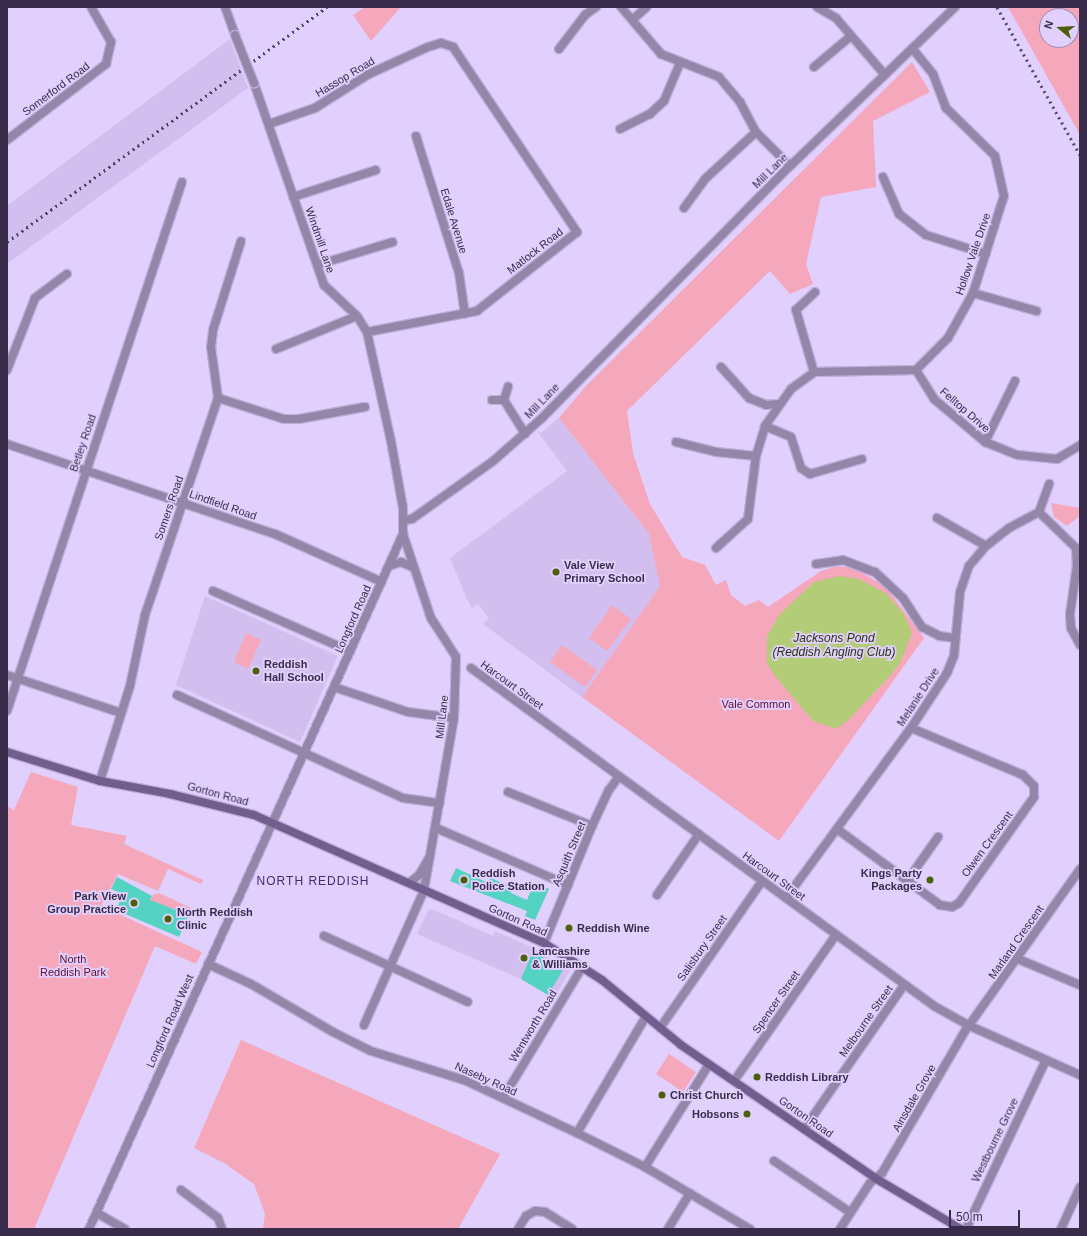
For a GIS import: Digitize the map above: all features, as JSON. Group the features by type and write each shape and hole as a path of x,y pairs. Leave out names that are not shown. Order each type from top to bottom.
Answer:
{"main road":[{"name":"Gorton Road","path":"7,752 100,781 210,803 272,822 544,943 582,966 645,1018 709,1064 875,1178 960,1229"}],"street":[{"name":"Somerford Road","path":"7,140 106,64 111,42 91,7"},
{"name":"Windmill Lane","path":"225,7 269,124 324,284 357,316 367,332 391,441 404,520"},
{"path":"559,49 585,15 596,7"},
{"path":"622,7 661,54 680,63 719,77 740,102 756,132 790,166"},
{"path":"633,19 647,7"},
{"path":"817,7 836,18 885,75"},
{"name":"Mill Lane","path":"364,1025 424,890 454,718 456,657 431,618 412,567 404,534 404,520 412,519 492,462 525,434 790,166 955,7"},
{"path":"814,67 851,36"},
{"name":"Hassop Road","path":"269,124 315,108 369,74 428,47 441,43 453,47"},
{"name":"Matlock Road","path":"367,332 477,311 577,232 453,47"},
{"name":"Hollow Vale Drive","path":"912,48 933,74 946,108 995,156 1004,196 973,293 948,338 916,370"},
{"path":"620,129 650,114 664,102 680,63"},
{"path":"684,208 705,179 756,132"},
{"name":"Edale Avenue","path":"416,136 459,273 465,314"},
{"path":"293,197 376,170"},
{"path":"883,177 899,214 926,235 986,254"},
{"name":"Betley Road","path":"7,711 85,470 182,182"},
{"name":"Somers Road","path":"100,781 122,713 145,615 218,398 211,347 213,330 241,241"},
{"path":"317,264 393,242"},
{"path":"7,370 9,357 34,298 67,274"},
{"path":"814,292 796,310 814,372"},
{"path":"973,293 1036,311"},
{"path":"276,349 357,316"},
{"path":"721,367 749,398 766,405 778,404"},
{"path":"716,548 748,520 756,456 765,426 778,404 791,389 814,372 916,370"},
{"name":"Felltop Drive","path":"916,370 934,399 985,442 1018,455 1057,459 1080,445"},
{"path":"985,442 1015,381"},
{"path":"508,387 504,400 525,434"},
{"path":"218,398 284,418 299,419 365,407"},
{"path":"492,400 504,400"},
{"path":"765,426 791,437 801,468 810,474 862,458"},
{"path":"676,442 716,452 756,456"},
{"name":"Lindfield Road","path":"7,444 275,534 382,582"},
{"path":"1049,484 1039,512 1076,548 1079,565 1070,614 1071,628 1080,645"},
{"name":"Melanie Drive","path":"786,898 911,728 947,673 954,656 960,592 969,566 986,546 1009,528 1039,512"},
{"path":"937,518 986,546"},
{"name":"Longford Road","path":"272,822 404,534"},
{"path":"816,564 843,560 875,572 903,598 922,627 940,636 955,638"},
{"path":"389,566 401,562 412,567"},
{"path":"213,591 350,651"},
{"name":"Harcourt Street","path":"470,668 904,985 970,1026 1080,1074"},
{"path":"7,675 122,713"},
{"path":"334,687 408,712 454,718"},
{"path":"177,695 403,798 440,803"},
{"name":"Olwen Crescent","path":"837,829 940,905 952,907 958,903 1035,793 1027,777 911,728"},
{"name":"Asquith Street","path":"544,943 592,826 609,790 619,776"},
{"path":"508,792 592,826"},
{"name":"Longford Road West","path":"89,1229 272,822"},
{"path":"436,828 568,885"},
{"path":"657,895 698,834"},
{"path":"907,881 938,838"},
{"path":"409,883 419,875 430,853"},
{"name":"Marland Crescent","path":"970,1026 1080,869"},
{"name":"Salisbury Street","path":"660,1028 762,881"},
{"name":"Spencer Street","path":"734,1081 836,935"},
{"path":"324,936 468,1002"},
{"path":"1018,959 1080,985"},
{"name":"Naseby Road","path":"208,964 251,984 333,1032 371,1050 464,1080 577,1133 645,1167 750,1229"},
{"name":"Wentworth Road","path":"503,1098 582,966"},
{"name":"Melbourne Street","path":"804,1128 904,985"},
{"path":"577,1133 645,1018"},
{"name":"Ainsdale Grove","path":"840,1229 850,1212 875,1178 882,1173 970,1026"},
{"name":"Westbourne Grove","path":"966,1229 1046,1060"},
{"path":"645,1167 709,1064"},
{"path":"774,1161 850,1212"},
{"path":"1061,1229 1080,1187"},
{"path":"181,1190 218,1218 222,1229"},
{"path":"668,1229 690,1193"},
{"path":"518,1229 526,1216 535,1211 545,1212 572,1229"},
{"path":"96,1213 125,1229"}],"shaded area":[{"path":"230,39 248,88 7,264 7,206"},
{"name":"Vale View Primary School","path":"559,418 649,534 660,586 582,697 483,624 489,618 478,604 472,608 450,558 567,471 537,431 541,433"},
{"name":"Reddish Hall School","path":"205,596 338,656 300,742 176,685"},
{"path":"432,909 493,936 495,931 534,948 570,971 554,998 521,979 417,934 428,911"}],"green space":[{"path":"365,7 401,7 371,41 353,15"},
{"path":"1008,7 1080,7 1080,135"},
{"name":"Vale Common","path":"912,62 930,92 873,121 876,187 821,197 806,264 813,284 790,294 770,271 627,411 633,453 650,504 682,557 705,565 716,585 726,580 731,595 745,606 759,600 768,607 821,571 836,566 854,568 886,587 924,638 779,841 582,697 660,586 649,534 559,418 586,386"},
{"path":"1051,503 1080,508 1080,516 1067,526 1054,517"},
{"path":"612,605 631,619 607,651 589,638"},
{"path":"246,633 261,640 248,669 234,662"},
{"path":"562,645 597,670 585,687 550,662"},
{"name":"North Reddish Park","path":"31,772 78,787 71,825 127,836 124,844 203,880 201,884 168,869 158,891 118,874 101,906 202,952 196,964 155,946 34,1229 7,1229 7,806 14,810"},
{"path":"159,893 191,908 188,914 173,908 148,906 153,895"},
{"path":"241,1040 500,1154 458,1229 263,1229 265,1214 254,1184 224,1163 194,1148"},
{"path":"669,1054 696,1072 683,1092 656,1074"}],"water":[{"name":"Jacksons Pond (Reddish Angling Club)","path":"839,576 859,579 887,594 903,613 912,633 900,663 888,678 847,721 836,729 813,721 775,676 767,663 767,636 779,615 814,582"}],"building":[{"path":"456,868 488,883 491,878 513,888 511,893 527,900 534,883 549,889 535,920 525,916 527,911 450,881"},
{"path":"117,877 152,896 150,900 189,915 179,937 116,910 123,894 111,889"},
{"path":"533,951 563,970 548,995 521,979"}],"railway":[{"path":"7,242 327,7"},
{"path":"997,7 1080,155"}],"place":[{"name":"Vale View Primary School","path":"556,572"},
{"name":"Reddish Hall School","path":"256,671"},
{"name":"Reddish Police Station","path":"464,880"},
{"name":"Kings Party Packages","path":"930,880"},
{"name":"Park View Group Practice","path":"134,903"},
{"name":"North Reddish Clinic","path":"168,919"},
{"name":"Reddish Wine","path":"569,928"},
{"name":"Lancashire & Williams","path":"524,958"},
{"name":"Reddish Library","path":"757,1077"},
{"name":"Christ Church","path":"662,1095"},
{"name":"Hobsons","path":"747,1114"}],"district":[{"name":"NORTH REDDISH","path":"313,882"}]}
